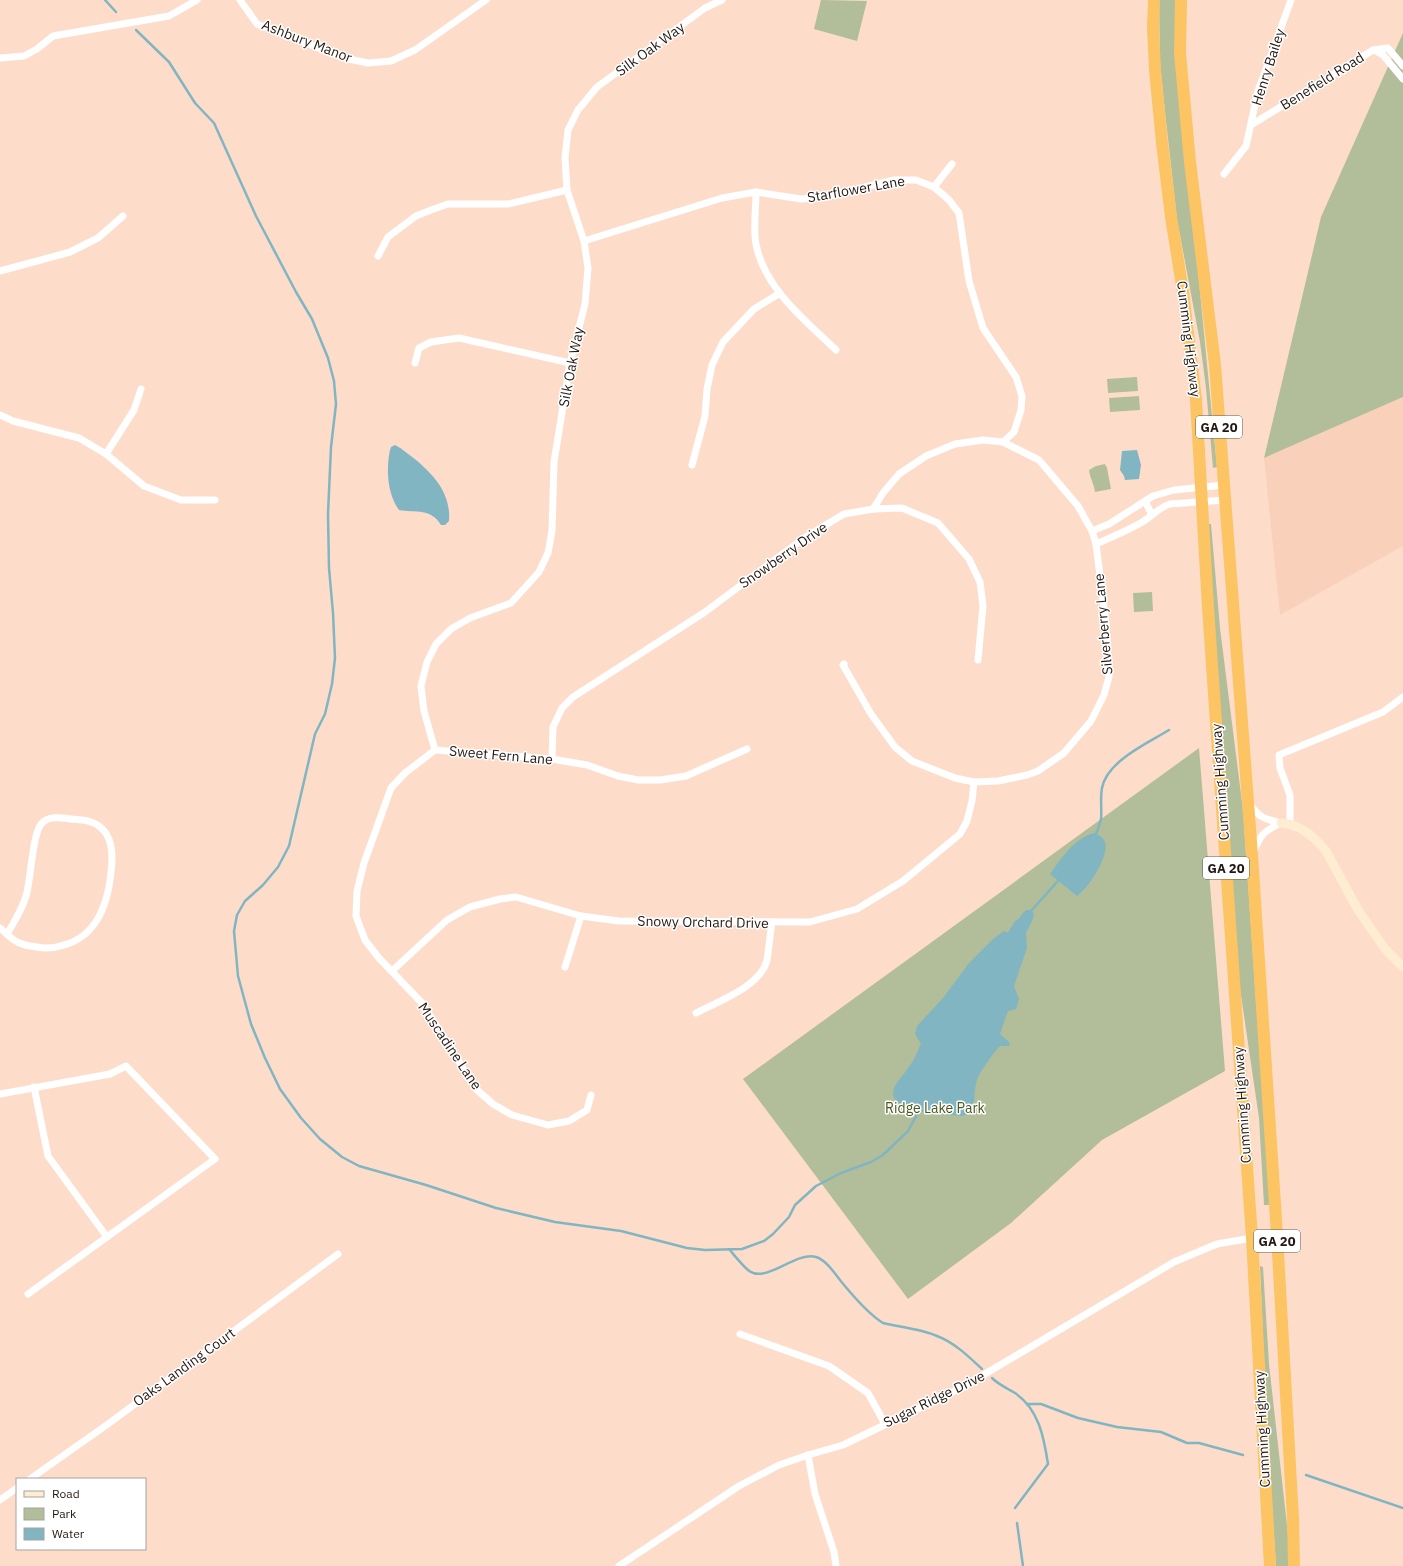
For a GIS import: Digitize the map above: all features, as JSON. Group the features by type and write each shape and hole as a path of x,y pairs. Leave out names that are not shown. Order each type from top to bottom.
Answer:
{"highway":[{"name":"Cumming Highway","path":"1154,0 1156,84 1171,217 1183,292 1196,400 1208,616 1252,1238 1270,1566"},
{"name":"Cumming Highway","path":"1181,0 1180,53 1190,162 1213,350 1248,799 1277,1235 1293,1519 1294,1566"}],"street":[{"path":"0,58 24,56 37,49 52,36 169,16 197,0"},
{"name":"Ashbury Manor","path":"240,0 257,24 344,58 368,63 391,61 416,50 486,0"},
{"name":"Silk Oak Way","path":"435,750 424,711 421,686 427,662 436,644 451,629 470,618 511,603 539,572 548,553 552,531 554,462 570,363 585,304 588,268 584,241 567,190 565,158 568,130 578,110 597,88 705,8 722,0"},
{"name":"Henry Bailey","path":"1224,174 1246,146 1258,91 1291,0"},
{"path":"1374,50 1388,48 1403,65 1395,69"},
{"path":"1374,50 1383,55 1403,79"},
{"name":"Benefield Road","path":"1251,125 1374,50"},
{"path":"934,187 952,164"},
{"name":"Starflower Lane","path":"584,241 722,198 756,192 801,199 825,197 894,180 916,180 934,187 950,200 959,213 969,280 983,328 1016,377 1022,396 1021,410 1014,432 1003,442"},
{"path":"378,256 388,237 416,216 448,204 508,204 567,190"},
{"path":"756,192 756,243 762,265 780,293 836,350"},
{"path":"0,271 70,252 98,238 123,216"},
{"path":"692,465 705,416 707,390 712,365 724,342 754,309 780,293"},
{"path":"415,363 419,348 432,342 459,338 570,363"},
{"path":"106,454 134,410 141,389"},
{"path":"0,415 13,421 79,438 106,454 144,486 181,500 215,500"},
{"name":"Silverberry Lane","path":"844,664 843,665 871,714 895,747 912,761 955,778 974,782 998,781 1038,771 1064,753 1091,721 1104,695 1109,677 1106,624 1096,544 1092,531 1078,506 1039,460 1003,442 983,440 955,444 926,456 899,474 883,493 873,509"},
{"path":"1092,531 1109,524 1153,496 1174,490 1224,485"},
{"path":"1096,544 1131,528 1163,506 1170,504 1224,500"},
{"path":"1145,501 1152,514"},
{"name":"Snowberry Drive","path":"552,759 553,727 562,708 573,697 705,612 804,538 844,514 873,509 902,508 938,523 969,559 980,582 983,606 978,660"},
{"path":"1285,823 1290,795 1280,768 1279,755 1383,712 1403,697"},
{"name":"Sweet Fern Lane","path":"392,971 379,958 365,940 356,916 357,891 364,863 391,788 405,773 435,750 552,759 587,765 618,776 638,780 660,780 686,776 747,749"},
{"name":"Snowy Orchard Drive","path":"392,971 447,920 470,907 487,901 516,897 581,916 619,921 696,920 810,922 857,909 903,881 960,834 972,801 974,782"},
{"path":"1248,799 1256,814 1263,818 1285,823 1308,833 1326,851 1358,910 1385,949 1403,967"},
{"path":"0,928 7,934 14,940 26,945 45,949 74,942 87,933 97,921 109,892 113,862 108,837 100,827 90,821 54,818 48,819 42,823 34,849 27,895 23,907 7,934"},
{"path":"1252,855 1259,837 1265,831 1285,823"},
{"path":"564,967 581,916"},
{"path":"696,1013 742,990 758,976 766,961 772,922"},
{"name":"Muscadine Lane","path":"392,971 422,1003 477,1090 494,1104 512,1115 548,1125 569,1121 587,1110 591,1094"},
{"path":"0,1094 110,1074 126,1066 215,1159 28,1294"},
{"path":"34,1088 48,1156 107,1237"},
{"name":"Sugar Ridge Drive","path":"619,1566 740,1486 779,1465 843,1445 963,1387 1174,1262 1217,1244 1277,1235"},
{"name":"Oaks Landing Court","path":"31,1478 108,1424 338,1254"},
{"path":"740,1334 829,1366 868,1393 885,1424"},
{"path":"808,1455 816,1494 824,1524 834,1552 836,1566"},
{"path":"0,1500 16,1489"}],"shaded area":[{"path":"1403,397 1403,546 1280,615 1264,458"}],"green space":[{"path":"821,0 867,1 857,41 814,29"},
{"path":"1159,0 1175,0 1176,62 1188,168 1217,467 1213,468 1206,388 1200,342 1177,219 1160,63"},
{"path":"1403,33 1403,397 1264,458 1321,217"},
{"path":"1137,377 1138,391 1108,393 1107,379"},
{"path":"1139,396 1140,410 1110,412 1109,398"},
{"path":"1105,464 1111,489 1095,492 1089,470 1096,466"},
{"path":"1206,524 1211,524 1220,628 1243,810 1270,1205 1264,1205 1259,1118 1238,975"},
{"path":"1152,592 1153,611 1134,612 1133,593"},
{"name":"Ridge Lake Park","path":"1199,748 1225,1071 1102,1140 1011,1223 908,1299 743,1079"},
{"path":"1260,1266 1263,1267 1269,1364 1288,1534 1289,1566 1276,1566 1267,1430"}],"water":[{"path":"395,445 423,466 440,486 449,511 449,521 445,525 441,525 433,516 423,512 399,510 392,496 388,481 390,450 391,447"},
{"path":"1137,450 1141,465 1139,479 1125,480 1120,470 1122,451"},
{"path":"1094,833 1104,840 1106,846 1105,853 1098,870 1087,886 1077,896 1050,874 1074,844"},
{"path":"1026,910 1031,910 1034,914 1026,933 1027,948 1014,986 1019,999 1016,1009 1008,1011 1000,1034 1009,1042 1010,1046 1000,1046 981,1073 977,1080 974,1101 971,1109 963,1116 945,1115 908,1108 899,1103 894,1096 894,1088 912,1062 921,1044 915,1034 917,1026 943,998 969,963 993,939 1004,931 1009,933"}],"waterway":[{"path":"105,0 116,12"},
{"path":"136,30 169,62 195,103 214,123 256,216 312,319 328,358 334,381 336,404 331,447 328,514 329,568 335,658 332,684 325,714 315,734 289,846 278,867 263,885 245,901 237,915 234,931 238,976 251,1024 280,1089 301,1118 320,1139 342,1157 359,1166 426,1185 496,1208 555,1222 621,1231 687,1248 705,1250 742,1249 764,1241 789,1217 795,1205 816,1186 841,1173 871,1162 883,1155 908,1131 919,1111"},
{"path":"1096,834 1101,819 1101,796 1105,778 1120,761 1169,730"},
{"path":"1031,911 1058,881"},
{"path":"1009,933 1016,922 1020,919"},
{"path":"729,1249 745,1268 755,1274 771,1271 808,1256 816,1257 828,1265 862,1306 883,1323 911,1328 944,1339 961,1350 982,1369"},
{"path":"992,1378 1000,1385 1015,1393 1030,1407 1042,1434 1048,1464 1015,1508"},
{"path":"1027,1404 1041,1404 1078,1418 1117,1427 1161,1432 1187,1443 1199,1443 1243,1455"},
{"path":"1306,1475 1403,1508"},
{"path":"1017,1523 1023,1566"}]}
